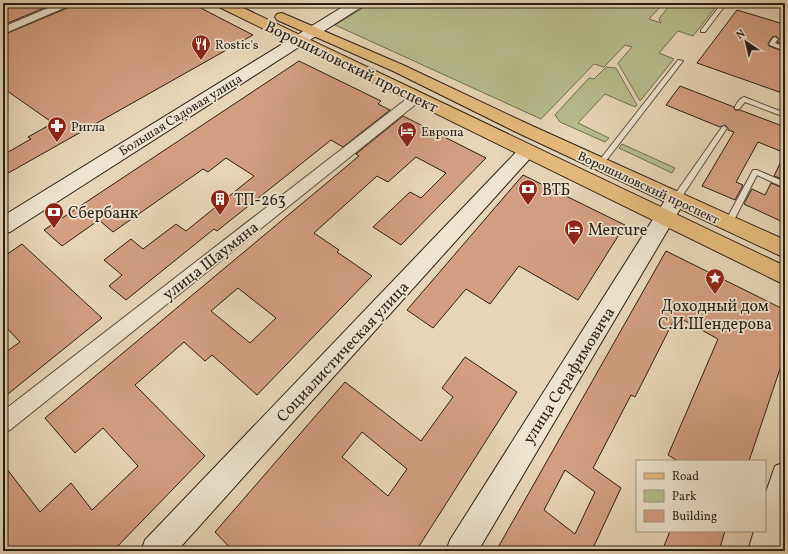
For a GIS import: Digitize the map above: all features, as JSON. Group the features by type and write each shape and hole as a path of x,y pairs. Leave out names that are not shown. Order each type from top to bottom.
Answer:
{"main road":[{"name":"Ворошиловский проспект","path":"222,3 398,68 600,164 670,209 785,276"},
{"name":"Большая Садовая улица","path":"3,226 301,33 342,3"},
{"name":"Большая Садовая улица","path":"3,211 301,33 358,3"},
{"name":"Ворошиловский проспект","path":"272,12 301,33 417,97 527,151 670,209 728,224 785,250"},
{"name":"Социалистическая улица","path":"156,551 527,151"},
{"name":"улица Серафимовича","path":"460,551 670,209"},
{"path":"762,551 785,476"}],"street":[{"path":"3,31 68,3"},
{"name":"улица Шаумяна","path":"3,423 417,97"}],"lane":[{"path":"703,31 725,3"},
{"path":"775,38 772,44 785,48"},
{"path":"600,164 680,61"},
{"path":"737,108 744,99 785,115"},
{"path":"670,209 724,128"},
{"path":"728,224 755,172 785,185"}],"green space":[{"path":"371,3 660,3 663,4 649,19 661,23 659,19 671,3 719,3 693,36 678,31 659,53 674,59 640,101 618,63 632,47 625,45 604,67 594,64 541,119 335,25"},
{"path":"606,67 616,68 637,105 635,107 605,94 578,123 609,138 605,142 560,122 555,115 589,78 594,79"},
{"path":"622,144 675,168 672,173 619,148"}],"building":[{"path":"18,3 45,3 49,6 3,25 3,9"},
{"path":"76,3 191,3 253,35 3,176 3,155 31,139 28,137 53,123 3,88 3,35"},
{"path":"737,10 780,23 781,26 785,26 785,45 777,42 779,39 776,36 772,37 768,44 769,46 785,52 785,94 697,63"},
{"path":"299,61 381,101 378,104 390,110 343,147 331,140 217,231 214,229 126,300 109,286 122,275 104,260 131,239 143,249 176,224 186,231 254,176 226,158 208,172 203,169 113,232 99,220 62,246 44,230"},
{"path":"680,86 734,107 735,110 740,110 785,127 785,153 758,142 736,182 743,185 735,200 702,186 734,132 728,130 725,125 720,127 666,105"},
{"path":"403,116 486,158 401,245 373,227 410,192 421,198 446,173 416,157 388,182 377,176 314,233 339,250 337,252 372,276 257,395 212,355 205,361 184,342 135,385 205,456 113,551 3,551 3,464 40,512 71,483 92,510 138,466 103,428 75,453 45,418 359,156 356,154","holes":["238,288 276,318 250,343 211,311"]},
{"path":"785,153 785,180 774,176"},
{"path":"523,175 625,225 578,300 519,266 490,304 466,289 433,328 407,310"},
{"path":"771,183 785,189 785,223 744,204 752,189 765,195"},
{"path":"22,244 102,318 3,398 3,354 20,342 3,324 3,257"},
{"path":"666,251 785,310 785,354 749,460 676,460 668,455 718,339 676,316 635,397 631,395 593,468 621,488 593,548 597,551 496,551","holes":["565,470 595,492 575,534 544,510"]},
{"path":"465,357 517,392 416,551 233,551 215,532 345,382 421,441 453,397 442,388","holes":["362,432 407,469 388,496 342,457"]},
{"path":"670,532 725,532 719,551 662,551"}],"place":[{"name":"Rostic's","path":"201,61"},
{"name":"Ригла","path":"57,143"},
{"name":"Европа","path":"407,148"},
{"name":"ВТБ","path":"528,206"},
{"name":"ТП-263","path":"220,216"},
{"name":"Сбербанк","path":"54,229"},
{"name":"Mercure","path":"574,246"},
{"name":"Доходный дом С.И.Шендерова","path":"715,295"}]}
